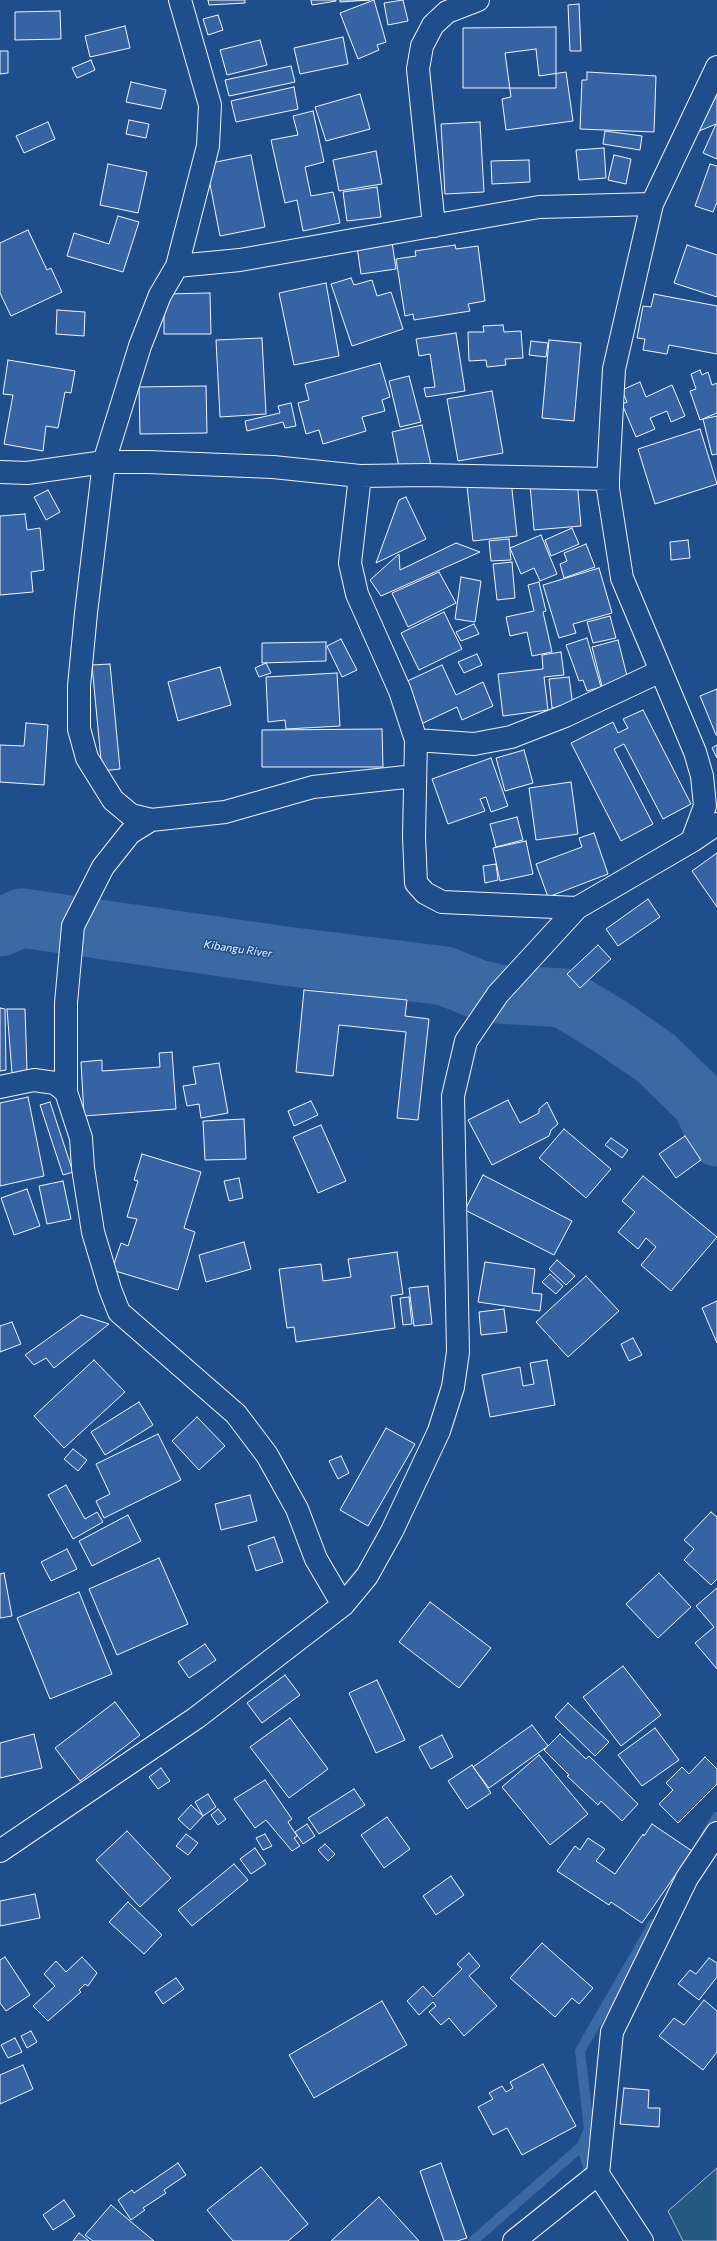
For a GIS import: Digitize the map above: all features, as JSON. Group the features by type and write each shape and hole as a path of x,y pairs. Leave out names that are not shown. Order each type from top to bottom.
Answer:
{"street":[{"path":"180,0 210,105 208,146 177,266 160,295 140,346 104,462 79,686 79,729 87,758 113,800 131,815 151,820 225,812 313,787 416,776"},
{"path":"434,226 418,69 422,46 433,25 447,12 478,0"},
{"path":"692,841 705,806 702,776 695,752 622,578 608,490 608,478 614,369 652,204 717,67"},
{"path":"177,266 240,260 539,207 652,204"},
{"path":"0,472 27,473 104,462 273,467 360,476 425,475 608,478"},
{"path":"360,476 350,563 357,594 400,691 416,740 414,837 416,883 425,892 442,902 577,908"},
{"path":"416,740 474,744 510,737 565,716 661,671"},
{"path":"151,820 130,834 103,867 73,926 66,1003 66,1092 81,1138 83,1168 93,1232 110,1289 119,1312 236,1414 267,1455 296,1508 316,1559 343,1605"},
{"path":"0,1851 196,1718 343,1605 367,1576 392,1531 439,1431 453,1387 458,1352 453,1096 466,1041 498,994 577,908 692,841 717,824"},
{"path":"0,1087 34,1080 55,1083 66,1092"},
{"path":"642,2241 598,2174 612,2032 687,1878 717,1833"},
{"path":"514,2241 598,2174"}],"shaded area":[{"path":"717,2168 717,2241 683,2241 668,2211"}],"building":[{"path":"208,0 245,0 245,3 209,5"},
{"path":"311,0 336,0 336,1 312,5"},
{"path":"340,0 370,0 340,2"},
{"path":"374,0 386,42 377,45 379,50 358,59 340,13"},
{"path":"403,0 408,21 388,25 384,3"},
{"path":"579,4 581,51 570,51 568,5"},
{"path":"60,11 61,39 15,40 15,12"},
{"path":"218,15 223,30 208,35 203,19"},
{"path":"125,26 130,48 90,57 85,36"},
{"path":"556,27 556,88 463,88 463,28"},
{"path":"343,37 348,64 300,74 294,48"},
{"path":"260,40 267,65 227,75 220,50"},
{"path":"536,49 539,76 566,72 573,121 506,130 502,99 511,97 505,53"},
{"path":"0,51 8,51 8,73 0,74"},
{"path":"91,60 95,70 77,78 72,68"},
{"path":"291,66 295,82 229,96 225,80"},
{"path":"587,72 656,76 654,132 580,129 582,80 587,80"},
{"path":"131,82 166,90 161,109 126,102"},
{"path":"294,87 298,109 236,122 231,101"},
{"path":"360,94 370,129 326,141 315,107"},
{"path":"717,94 717,159 703,153 716,124 699,131"},
{"path":"313,111 324,162 305,167 311,196 333,192 340,223 303,231 297,200 285,203 271,140 298,135 293,116"},
{"path":"129,120 149,124 146,138 126,134"},
{"path":"48,122 55,139 24,153 16,136"},
{"path":"480,122 484,192 445,194 441,124"},
{"path":"605,131 642,136 640,150 603,144"},
{"path":"604,148 606,178 579,180 576,150"},
{"path":"376,151 382,184 339,191 333,160"},
{"path":"251,155 265,227 220,236 206,164"},
{"path":"614,155 631,159 626,184 608,180"},
{"path":"529,160 530,182 492,184 491,161"},
{"path":"108,164 147,172 138,213 100,205"},
{"path":"710,164 717,166 717,202 713,212 695,206"},
{"path":"377,187 381,217 347,221 343,192"},
{"path":"118,216 139,222 123,272 67,256 74,233 109,244"},
{"path":"28,230 47,270 51,268 62,292 11,316 0,293 0,243"},
{"path":"392,242 396,269 361,274 357,247"},
{"path":"455,245 456,249 478,246 485,301 468,304 470,311 414,320 413,314 405,316 396,259 416,256 415,251"},
{"path":"687,245 717,255 717,297 674,283"},
{"path":"351,278 354,285 372,280 377,296 391,292 403,329 352,346 331,284"},
{"path":"326,283 339,356 294,365 279,293"},
{"path":"210,293 211,334 164,334 164,294"},
{"path":"654,294 717,306 717,354 669,345 667,354 643,350 645,339 637,338 643,306 651,307"},
{"path":"57,310 85,312 84,336 56,334"},
{"path":"503,325 504,332 521,331 523,358 505,359 506,365 487,367 486,360 469,361 468,332 484,332 483,326"},
{"path":"456,333 465,391 426,397 424,388 435,387 430,354 419,356 416,339"},
{"path":"262,338 266,414 220,417 216,340"},
{"path":"549,340 581,343 574,421 542,418"},
{"path":"531,341 548,343 546,357 529,355"},
{"path":"8,360 75,371 71,393 65,392 58,428 46,426 43,451 4,444 13,395 3,394"},
{"path":"380,363 390,397 382,400 385,411 362,417 366,431 323,444 319,430 306,434 298,403 309,400 305,384"},
{"path":"700,370 702,375 708,372 712,385 717,383 717,413 700,420 690,391 696,389 691,374"},
{"path":"409,376 421,422 400,427 389,381"},
{"path":"640,382 646,397 672,385 685,416 671,422 667,411 650,418 655,429 636,437 622,404 627,402 622,390"},
{"path":"206,386 207,433 140,434 139,387"},
{"path":"492,391 503,453 458,461 447,399"},
{"path":"291,403 296,426 285,428 283,422 247,431 245,421 280,413 278,406"},
{"path":"717,416 717,454 712,455 703,419"},
{"path":"422,425 431,465 400,472 392,432"},
{"path":"700,429 717,484 655,504 638,449"},
{"path":"511,480 517,536 473,541 467,486"},
{"path":"577,480 581,526 534,530 530,485"},
{"path":"48,490 60,512 46,520 34,497"},
{"path":"406,497 426,539 376,563 399,500"},
{"path":"25,514 27,530 40,528 44,570 31,572 33,592 0,595 0,516"},
{"path":"572,528 579,544 551,556 545,540"},
{"path":"541,535 557,574 540,581 534,568 521,574 510,548"},
{"path":"509,539 511,560 491,561 489,541"},
{"path":"688,540 690,558 671,560 670,542"},
{"path":"456,543 480,552 381,596 370,580 399,554 400,570"},
{"path":"586,544 595,567 564,578 560,564 567,561 564,553"},
{"path":"512,562 515,598 497,600 493,564"},
{"path":"599,568 612,613 573,624 576,633 559,638 543,585"},
{"path":"439,572 456,603 408,627 392,593"},
{"path":"461,577 481,581 475,622 455,619"},
{"path":"539,582 546,611 543,612 552,652 532,656 527,632 510,636 506,617 534,611 528,585"},
{"path":"444,612 462,649 419,670 401,633"},
{"path":"610,616 616,638 593,643 587,622"},
{"path":"474,624 479,634 461,641 456,632"},
{"path":"587,638 601,687 587,691 583,680 579,681 566,645"},
{"path":"341,639 357,670 342,677 327,646"},
{"path":"618,640 628,680 602,686 592,647"},
{"path":"326,642 326,661 262,663 262,643"},
{"path":"561,652 564,675 544,677 548,710 503,716 498,674 543,669 542,655"},
{"path":"477,654 482,665 464,673 458,662"},
{"path":"266,663 271,673 259,677 255,668"},
{"path":"110,664 120,769 102,771 92,665"},
{"path":"442,665 456,695 483,682 493,706 462,720 457,707 421,724 403,683"},
{"path":"220,667 231,705 178,721 168,682"},
{"path":"337,673 340,726 286,729 285,720 268,722 266,677"},
{"path":"569,677 573,706 552,708 549,679"},
{"path":"717,689 717,735 716,735 700,696"},
{"path":"643,710 691,804 663,819 624,744 614,749 653,824 621,841 571,743 613,722 618,733 628,728 623,719"},
{"path":"26,723 48,725 44,785 0,782 0,745 24,746"},
{"path":"382,729 383,767 262,767 262,730"},
{"path":"717,745 717,758 712,748"},
{"path":"524,750 533,783 505,791 496,758"},
{"path":"491,758 508,806 491,812 486,797 480,799 485,811 448,824 432,779"},
{"path":"571,782 578,834 536,840 529,788"},
{"path":"517,817 523,840 496,847 490,824"},
{"path":"594,833 608,874 548,897 536,864 582,847 579,838"},
{"path":"526,841 533,874 500,881 493,848"},
{"path":"717,853 717,907 692,871"},
{"path":"496,864 498,880 485,883 483,866"},
{"path":"648,899 660,917 618,946 606,929"},
{"path":"598,945 611,959 580,988 567,974"},
{"path":"304,990 407,1000 405,1016 429,1019 418,1120 397,1118 406,1032 339,1025 333,1076 296,1072"},
{"path":"0,1008 5,1009 6,1070 0,1071"},
{"path":"7,1009 25,1009 27,1070 12,1073"},
{"path":"172,1052 176,1109 84,1116 81,1062 102,1060 102,1071 160,1067 159,1053"},
{"path":"219,1063 228,1113 201,1118 199,1104 187,1106 183,1086 196,1084 193,1067"},
{"path":"28,1097 44,1176 0,1186 0,1103"},
{"path":"508,1100 520,1123 539,1113 539,1109 547,1102 558,1124 551,1130 549,1136 492,1165 468,1120"},
{"path":"311,1101 318,1115 294,1126 288,1111"},
{"path":"50,1102 73,1172 63,1175 40,1105"},
{"path":"244,1119 246,1159 205,1160 203,1121"},
{"path":"321,1125 346,1181 318,1193 293,1137"},
{"path":"564,1129 611,1169 586,1198 539,1158"},
{"path":"685,1136 701,1160 676,1178 659,1154"},
{"path":"611,1138 628,1150 622,1158 605,1145"},
{"path":"142,1154 201,1172 184,1228 195,1232 178,1290 112,1270 121,1243 128,1246 137,1219 127,1217 138,1181 134,1180"},
{"path":"483,1175 572,1221 554,1255 465,1210"},
{"path":"643,1176 717,1237 671,1291 641,1265 656,1247 646,1238 638,1249 618,1232 635,1212 622,1201"},
{"path":"239,1178 243,1198 229,1201 224,1181"},
{"path":"63,1181 71,1219 47,1224 39,1186"},
{"path":"27,1189 40,1226 14,1235 1,1198"},
{"path":"244,1242 251,1269 206,1282 199,1255"},
{"path":"397,1252 403,1294 391,1296 395,1328 296,1342 294,1327 287,1328 279,1269 321,1264 323,1281 351,1277 348,1259"},
{"path":"557,1260 575,1276 566,1285 549,1269"},
{"path":"485,1262 535,1269 532,1293 542,1294 540,1311 478,1302"},
{"path":"550,1274 563,1286 556,1294 542,1282"},
{"path":"586,1276 619,1311 568,1357 536,1322"},
{"path":"428,1286 432,1324 414,1326 409,1288"},
{"path":"409,1297 412,1324 403,1325 400,1298"},
{"path":"717,1301 717,1343 702,1308"},
{"path":"504,1309 507,1332 481,1335 479,1312"},
{"path":"81,1315 109,1324 54,1368 46,1358 34,1365 25,1355"},
{"path":"12,1322 21,1344 0,1352 0,1326"},
{"path":"633,1338 642,1355 629,1361 621,1344"},
{"path":"94,1360 125,1392 64,1448 34,1416"},
{"path":"547,1360 555,1405 490,1417 482,1375 520,1367 523,1386 534,1384 530,1363"},
{"path":"139,1402 153,1425 105,1455 91,1432"},
{"path":"197,1417 225,1446 199,1470 172,1441"},
{"path":"386,1428 415,1444 368,1526 340,1510"},
{"path":"158,1434 181,1480 104,1518 96,1501 110,1494 96,1464"},
{"path":"73,1449 87,1460 78,1471 64,1459"},
{"path":"341,1456 349,1473 338,1479 329,1461"},
{"path":"66,1485 85,1519 97,1512 103,1522 73,1539 48,1495"},
{"path":"250,1495 257,1521 221,1530 215,1504"},
{"path":"711,1512 717,1517 717,1579 711,1585 684,1560 694,1549 684,1540"},
{"path":"128,1515 141,1541 92,1566 79,1541"},
{"path":"274,1537 283,1562 256,1571 248,1546"},
{"path":"67,1549 77,1569 51,1581 41,1562"},
{"path":"159,1558 188,1624 117,1655 89,1589"},
{"path":"4,1573 12,1616 0,1618 0,1574"},
{"path":"659,1573 691,1607 658,1638 626,1604"},
{"path":"717,1588 717,1669 695,1643 714,1627 696,1606"},
{"path":"79,1592 112,1674 50,1699 17,1618"},
{"path":"430,1602 491,1648 459,1688 399,1642"},
{"path":"205,1644 216,1660 189,1678 178,1662"},
{"path":"623,1666 661,1715 621,1746 583,1697"},
{"path":"285,1675 300,1695 262,1723 247,1703"},
{"path":"377,1680 405,1740 376,1753 349,1693"},
{"path":"115,1702 140,1735 80,1781 55,1748"},
{"path":"568,1703 609,1742 595,1756 555,1717"},
{"path":"290,1718 328,1769 289,1798 250,1747"},
{"path":"532,1725 548,1746 489,1788 473,1767"},
{"path":"655,1728 679,1760 642,1786 618,1755"},
{"path":"34,1734 42,1768 0,1778 0,1743"},
{"path":"560,1734 586,1759 589,1756 638,1804 622,1821 601,1801 598,1805 567,1776 569,1775 544,1750"},
{"path":"442,1735 453,1757 431,1769 419,1747"},
{"path":"539,1755 588,1814 550,1845 502,1787"},
{"path":"705,1757 717,1769 717,1784 678,1823 659,1804 673,1790 666,1783 682,1767 689,1774"},
{"path":"472,1765 491,1793 467,1809 448,1781"},
{"path":"161,1768 170,1781 158,1789 149,1777"},
{"path":"265,1780 292,1819 288,1822 297,1836 294,1838 300,1846 292,1851 266,1820 255,1828 234,1799"},
{"path":"354,1789 365,1805 319,1834 308,1818"},
{"path":"208,1794 216,1807 203,1816 195,1802"},
{"path":"191,1805 203,1816 190,1830 178,1819"},
{"path":"218,1809 226,1819 218,1825 211,1815"},
{"path":"387,1817 410,1849 384,1868 361,1835"},
{"path":"307,1824 315,1836 303,1844 295,1832"},
{"path":"652,1824 692,1851 642,1923 611,1902 609,1905 557,1871 575,1846 580,1850 588,1838 605,1849 596,1861 615,1874 643,1834 644,1836"},
{"path":"127,1831 171,1878 140,1907 96,1860"},
{"path":"186,1834 198,1843 188,1855 176,1846"},
{"path":"265,1834 272,1846 263,1850 256,1838"},
{"path":"325,1844 335,1854 328,1861 318,1850"},
{"path":"255,1848 266,1864 251,1874 240,1859"},
{"path":"234,1864 248,1880 192,1926 178,1910"},
{"path":"451,1876 464,1895 436,1915 423,1896"},
{"path":"35,1894 40,1918 0,1926 0,1901"},
{"path":"128,1902 162,1935 144,1954 109,1922"},
{"path":"542,1943 593,1988 579,2004 572,1998 555,2017 510,1978"},
{"path":"469,1953 480,1966 469,1976 497,2006 464,2036 449,2018 441,2025 429,2012 436,2006 433,2002 419,2015 407,2001 423,1986 433,1997 462,1969 457,1964"},
{"path":"5,1957 30,1995 6,2011 0,2003 0,1960"},
{"path":"82,1957 97,1973 88,1986 85,1984 79,1990 81,1992 48,2021 33,2006 55,1986 44,1974 56,1961 66,1972"},
{"path":"709,1958 717,1963 717,1977 699,2000 678,1984 690,1970 696,1974"},
{"path":"176,1978 184,1989 163,2004 155,1992"},
{"path":"704,2000 717,2011 717,2052 703,2070 659,2036 674,2018 684,2025"},
{"path":"382,2001 407,2045 314,2098 289,2055"},
{"path":"31,2031 37,2042 27,2048 21,2036"},
{"path":"15,2038 22,2052 8,2058 1,2045"},
{"path":"543,2064 576,2126 522,2155 507,2128 493,2135 478,2107 493,2099 489,2093 502,2086 506,2092 513,2088 510,2082"},
{"path":"23,2065 33,2089 0,2104 0,2075"},
{"path":"624,2088 649,2090 648,2108 660,2108 659,2127 620,2124"},
{"path":"178,2163 186,2175 164,2190 166,2193 143,2208 145,2210 131,2220 118,2200 132,2190 134,2193"},
{"path":"441,2163 467,2238 457,2241 444,2241 420,2171"},
{"path":"261,2167 308,2224 288,2241 233,2241 207,2210"},
{"path":"379,2197 419,2241 331,2241"},
{"path":"64,2200 75,2216 53,2230 43,2215"},
{"path":"111,2205 154,2241 93,2241 85,2235"},
{"path":"79,2233 89,2241 73,2241"}],"waterway":[{"name":"Kibangu River","path":"0,927 22,918 285,956 445,976 477,989 498,994 563,998 608,1025 656,1058 702,1103 717,1137"},
{"path":"706,1834 717,1817"},
{"path":"473,2241 582,2146 589,2129 580,2051 653,1924"},
{"path":"582,2146 591,2179"}]}
